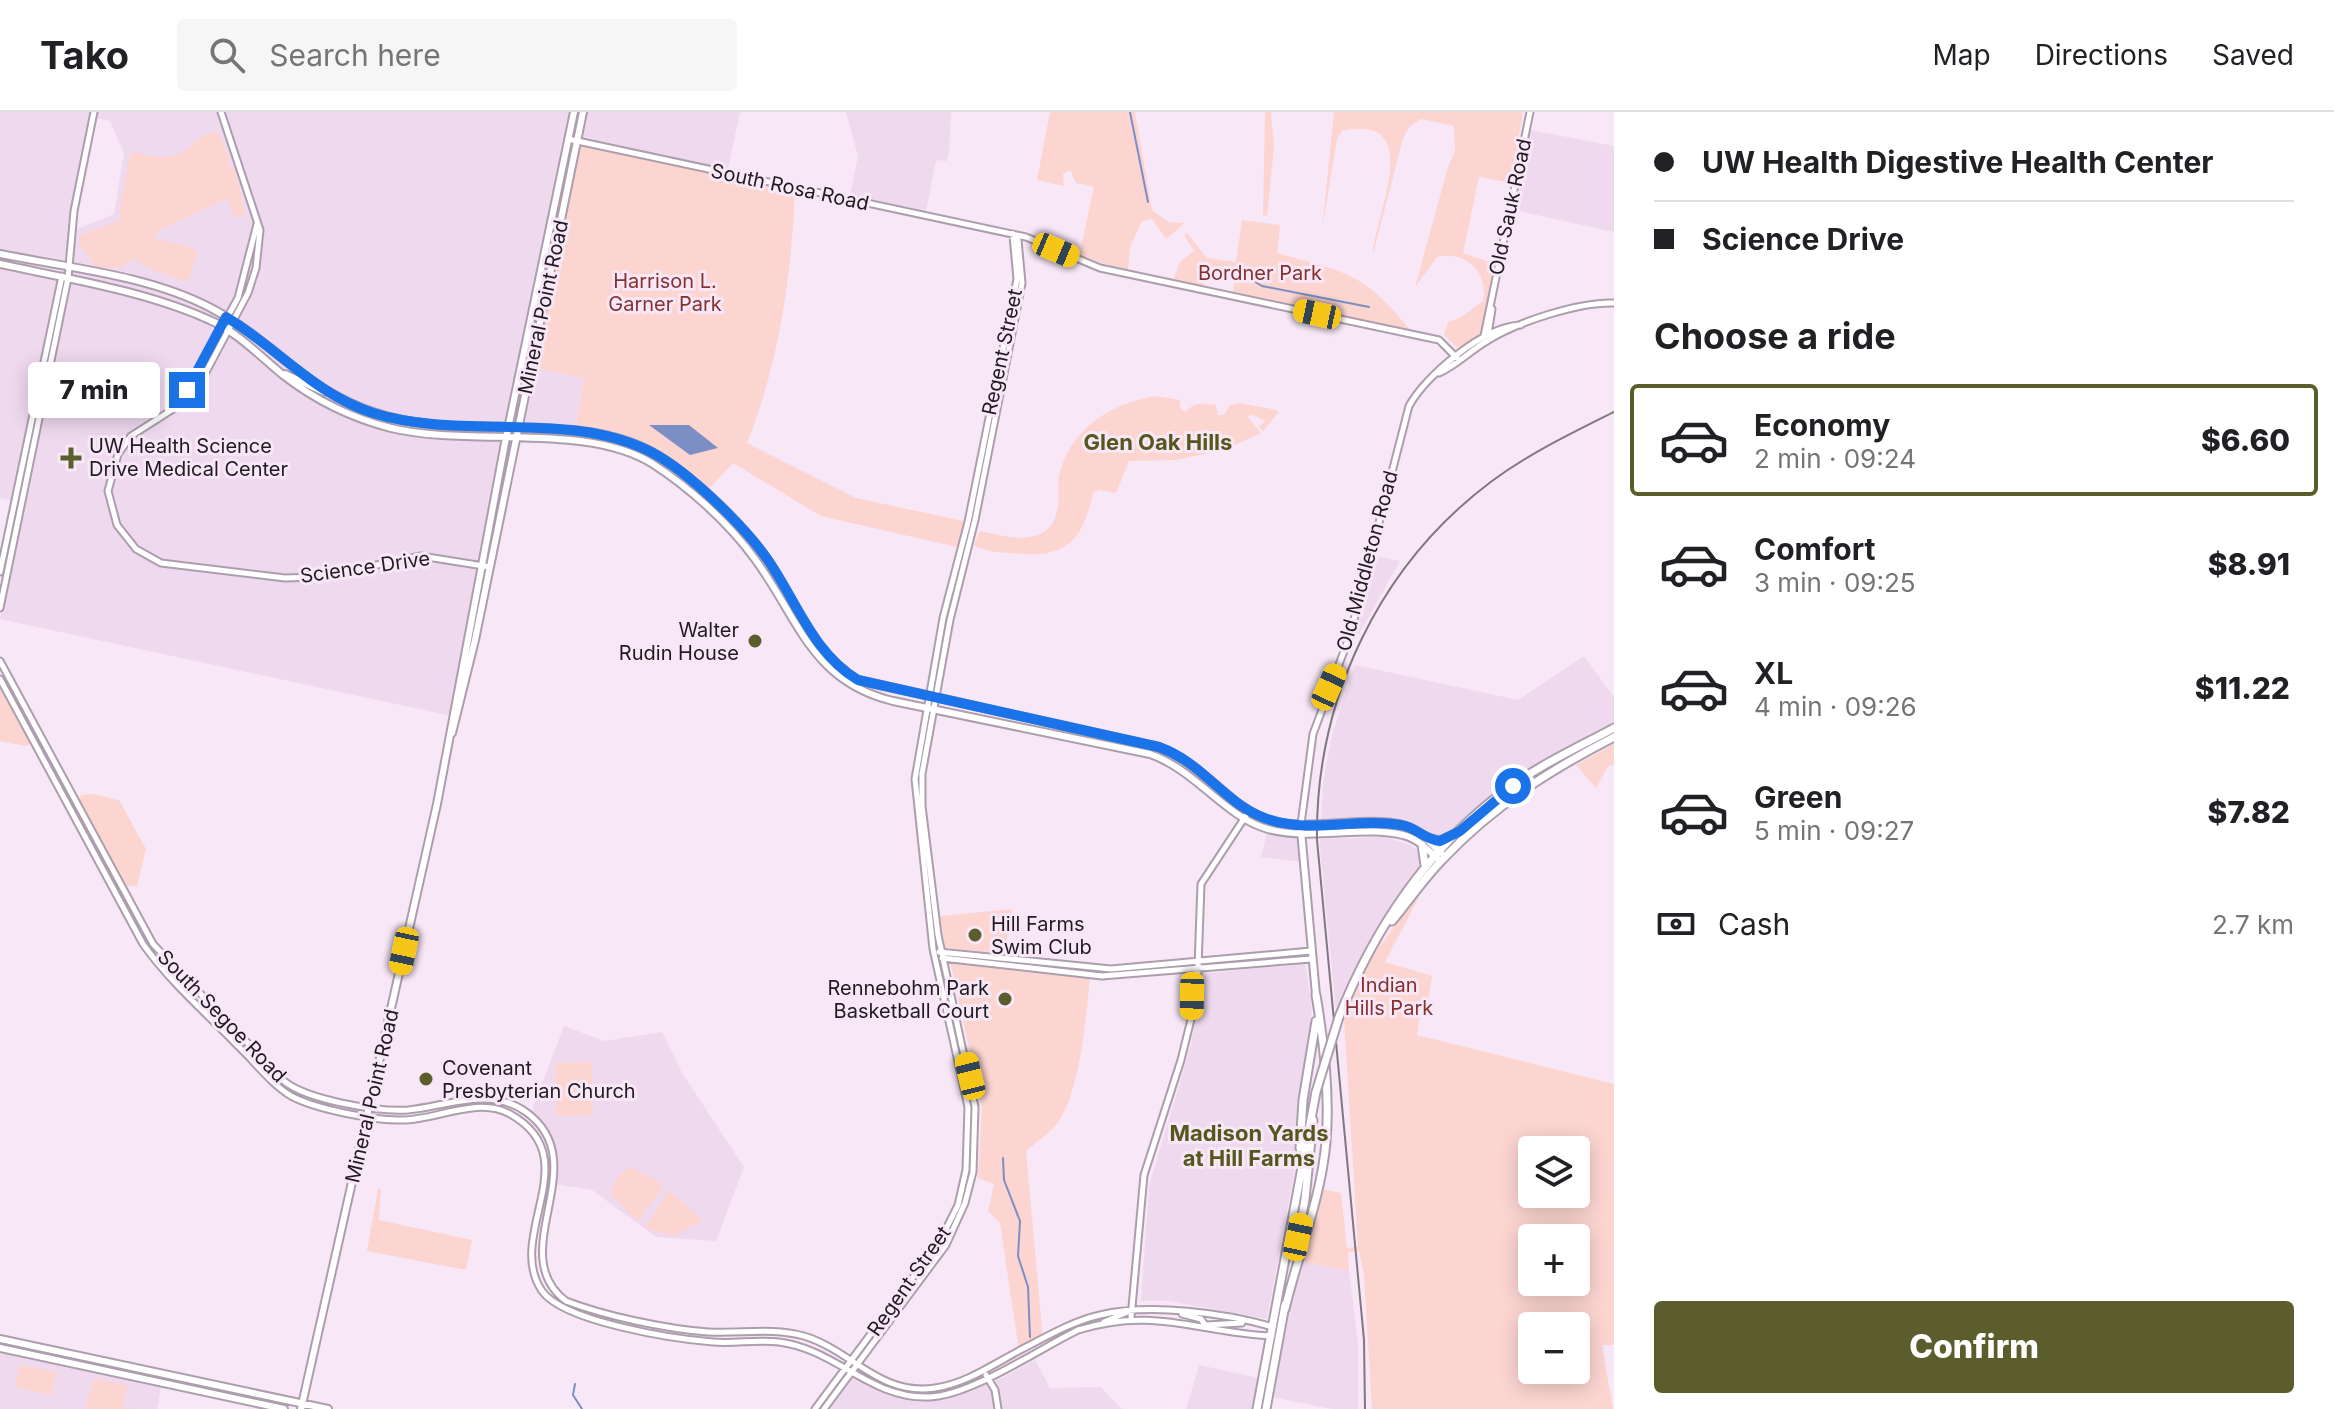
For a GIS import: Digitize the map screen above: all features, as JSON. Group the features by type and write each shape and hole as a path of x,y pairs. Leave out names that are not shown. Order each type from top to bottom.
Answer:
{"main road":[{"name":"Mineral Point Road","path":"450,736 506,439 574,112"},
{"name":"Mineral Point Road","path":"302,1406 490,567 583,112"},
{"path":"0,254 165,290 229,319 326,391 372,412 401,420 600,434 626,441 661,457 744,530 767,559 820,647 838,667 871,685 1159,747 1191,761 1249,811 1271,820 1301,824 1396,824 1416,830 1440,856"},
{"path":"0,264 65,277 186,312 224,328 330,405 376,424 408,431 608,446 652,463 739,539 824,665 839,678 868,694 1164,759 1196,779 1244,817 1268,829 1301,834 1401,834 1424,841 1440,841 1460,831"},
{"path":"282,373 321,394 326,391"},
{"path":"1423,870 1518,792 1588,751 1613,731"},
{"path":"1385,929 1460,831 1488,805 1550,762 1613,731"},
{"path":"1533,782 1534,774 1550,762"},
{"path":"1488,805 1518,792"},
{"path":"1461,840 1486,812 1488,805"},
{"name":"Old Middleton Road","path":"1301,824 1316,995"},
{"path":"1257,1409 1316,1092 1349,995 1385,929 1423,870 1426,860 1424,841"},
{"path":"1299,1175 1302,1108 1316,995"},
{"path":"1285,1309 1313,1207 1326,1141 1327,1104 1316,995"},
{"path":"1266,1409 1304,1207 1313,1110"},
{"path":"0,1339 302,1406 328,1409"},
{"path":"0,1348 284,1409"}],"street":[{"path":"0,572 67,268 94,112"},
{"name":"Science Drive","path":"221,112 260,230 256,268 187,390 174,406 126,442 112,467 110,506 117,525 129,542 147,556 175,566 285,578 317,577 421,556 490,567"},
{"name":"Old Sauk Road","path":"1487,337 1491,301 1530,112"},
{"name":"South Rosa Road","path":"568,139 1013,234 1100,268 1439,340 1458,358"},
{"name":"Regent Street","path":"815,1409 935,1262 965,1203 977,1140 975,1107 934,954 915,795 916,761 975,520 1022,283 1018,240 1013,234"},
{"path":"0,608 65,277"},
{"name":"Old Sauk Road","path":"1487,337 1491,301"},
{"name":"Old Middleton Road","path":"1487,337 1582,306 1614,303"},
{"path":"1491,322 1498,330"},
{"name":"Old Middleton Road","path":"1301,824 1310,747 1321,706 1350,635 1404,420 1419,390 1438,373 1498,330 1521,325"},
{"name":"South Segoe Road","path":"0,661 145,932 166,960 292,1088 310,1095 405,1110 488,1099 516,1106 530,1115 549,1141 555,1164 541,1254 543,1269 552,1289 566,1301 689,1329 790,1333 813,1339 885,1383 911,1390 954,1384 985,1374"},
{"name":"South Segoe Road","path":"0,679 136,932 155,961 289,1094 309,1103 402,1121 486,1108 510,1114 527,1127 541,1148 546,1174 531,1251 532,1268 545,1294 572,1314 692,1340 786,1343 813,1351 877,1388 910,1397 949,1394 985,1374"},
{"name":"Regent Street","path":"929,707 922,806 942,955 961,1056"},
{"path":"1131,1318 1144,1175 1197,990 1201,884 1249,811"},
{"path":"934,954 1079,969 1196,966 1311,955"},
{"path":"985,1374 1078,1330 1128,1315 1131,1310"},
{"path":"985,1374 1082,1320 1131,1310 1167,1311 1272,1327 1280,1332"},
{"path":"1167,1311 1201,1319 1205,1325"},
{"path":"1103,1323 1131,1318 1205,1325 1270,1337 1280,1332"},
{"path":"1205,1325 1210,1322 1248,1323"},
{"name":"Regent Street","path":"824,1409 848,1371"},
{"path":"985,1374 995,1390 998,1409"}],"shaded area":[{"path":"0,112 574,112 452,716 0,619 68,278 67,264 0,254","holes":["93,117 110,121 124,153 114,214 72,231"]},
{"path":"583,112 740,112 727,173 577,141"},
{"path":"846,112 951,112 947,161 936,160 926,212 850,195 858,156"},
{"path":"1526,129 1614,146 1614,232 1509,209"},
{"path":"0,264 61,277 15,501 0,498"},
{"path":"530,367 584,378 575,432 518,429"},
{"path":"1370,555 1400,561 1359,634 1350,635"},
{"path":"1584,656 1614,697 1614,728 1525,777 1443,840 1396,824 1321,825 1323,783 1332,735 1355,665 1518,700"},
{"path":"1268,829 1301,834 1302,862 1261,857"},
{"path":"1385,837 1411,845 1423,856 1423,864 1367,945 1336,1010 1319,839"},
{"path":"1305,963 1312,1009 1296,1119 1297,1158 1267,1319 1169,1301 1141,1301 1149,1186 1191,1045 1201,974"},
{"path":"564,1026 604,1041 662,1032 682,1073 744,1167 716,1241 656,1237 592,1190 555,1184 555,1164 549,1141 530,1115"},
{"path":"1300,1261 1349,1271 1358,1342 1358,1409 1332,1409 1272,1397"},
{"path":"0,1352 161,1387 157,1409 0,1409"},
{"path":"1035,1360 1050,1388 1101,1387 1122,1409 1000,1409 994,1382"},
{"path":"1199,1365 1259,1378 1253,1409 1186,1409"},
{"path":"851,1372 877,1388 910,1397 949,1394 987,1377 995,1390 998,1409 824,1409"}],"green space":[{"path":"1050,112 1135,112 1152,210 1169,222 1185,223 1166,239 1152,219 1142,221 1130,247 1128,271 1079,256 1094,187 1076,183 1070,170 1063,174 1064,186 1037,180"},
{"path":"1265,112 1271,112 1274,148 1267,216 1263,215"},
{"path":"1334,112 1523,112 1511,183 1479,177 1463,253 1495,264 1481,335 1460,350 1444,335 1448,322 1460,318 1483,301 1484,290 1478,272 1457,257 1437,257 1415,287 1455,151 1454,126 1421,119 1410,126 1403,139 1373,254 1390,172 1390,152 1383,137 1368,129 1342,131 1337,139 1322,230"},
{"path":"217,130 230,159 228,167 234,168 246,214 235,218 228,198 156,232 157,239 189,246 198,252 188,282 152,270 134,258 120,268 96,267 79,243 79,236 120,220 132,152 172,156"},
{"name":"Harrison L. Garner Park","path":"577,141 795,188 791,253 782,318 768,382 747,443 856,498 968,522 961,548 821,516 733,463 704,494 679,470 626,441 575,432 584,378 530,367"},
{"name":"Bordner Park","path":"1242,220 1280,225 1277,253 1337,270 1366,285 1410,330 1233,294 1235,276 1205,271 1204,287 1173,280 1180,262 1194,251 1184,235 1187,233 1207,258 1236,262"},
{"path":"1157,396 1180,400 1180,408 1185,412 1196,405 1207,404 1216,405 1218,415 1224,415 1230,405 1240,403 1277,410 1278,413 1263,431 1259,427 1265,421 1253,415 1247,416 1261,433 1224,450 1175,460 1129,461 1116,493 1099,490 1093,493 1083,525 1067,545 1057,550 1028,554 991,551 974,545 980,531 1023,538 1043,533 1056,515 1060,472 1074,442 1097,419 1111,411"},
{"path":"0,679 35,743 25,746 0,741"},
{"path":"1614,744 1614,765 1608,766 1596,788 1576,765"},
{"path":"93,794 119,800 146,849 137,886 123,886 79,802 81,795"},
{"name":"Indian Hills Park","path":"1416,895 1419,897 1385,962 1432,976 1427,1010 1420,1015 1417,1035 1614,1084 1614,1345 1602,1345 1613,1409 1372,1409 1364,1275 1359,1251 1348,1252 1349,1271 1300,1261 1321,1189 1341,1193 1347,1248 1358,1247 1344,1019 1371,959"},
{"name":"Hill Farms Swim Club","path":"1012,909 1013,922 1001,953 945,948 940,916"},
{"path":"950,961 1090,978 1076,1077 1064,1113 1045,1136 1026,1151 1043,1339 1019,1351 1000,1223 988,1211 994,1184 978,1178 982,1107"},
{"path":"592,1062 593,1115 556,1116 555,1063"},
{"path":"631,1167 661,1183 662,1189 638,1221 611,1195 617,1178"},
{"path":"378,1189 381,1189 379,1220 472,1240 466,1270 367,1251"},
{"path":"669,1190 703,1220 674,1236 645,1228"},
{"path":"20,1365 56,1372 51,1395 15,1387"},
{"path":"94,1378 128,1386 122,1406 135,1409 85,1409"}],"water":[{"path":"649,425 689,425 718,448 690,455"}],"waterway":[{"path":"1130,112 1148,202"},
{"path":"1242,274 1262,286 1369,307"},
{"path":"1003,1158 1004,1180 1020,1221 1018,1256 1028,1287 1030,1337"},
{"path":"575,1384 573,1395 582,1409"}],"railway":[{"path":"1365,1409 1364,1340 1317,840 1319,788 1328,737 1342,687 1361,640 1386,595 1417,553 1452,515 1492,481 1536,452 1614,412"}],"place":[{"name":"UW Health Science Drive Medical Center","path":"71,458"},
{"name":"Walter Rudin House","path":"755,641"},
{"name":"Hill Farms Swim Club","path":"975,935"},
{"name":"Rennebohm Park Basketball Court","path":"1005,999"},
{"name":"Covenant Presbyterian Church","path":"426,1079"}],"district":[{"name":"Glen Oak Hills","path":"1158,442"},
{"name":"Madison Yards at Hill Farms","path":"1249,1146"}],"route":[{"path":"187,390 226,317 253,335 308,381 336,398 372,412 418,423 600,434 626,441 654,453 679,470 744,530 767,559 823,651 838,667 858,680 1159,747 1191,761 1260,817 1317,825 1396,824 1440,841 1460,831 1496,797 1513,786"}]}
